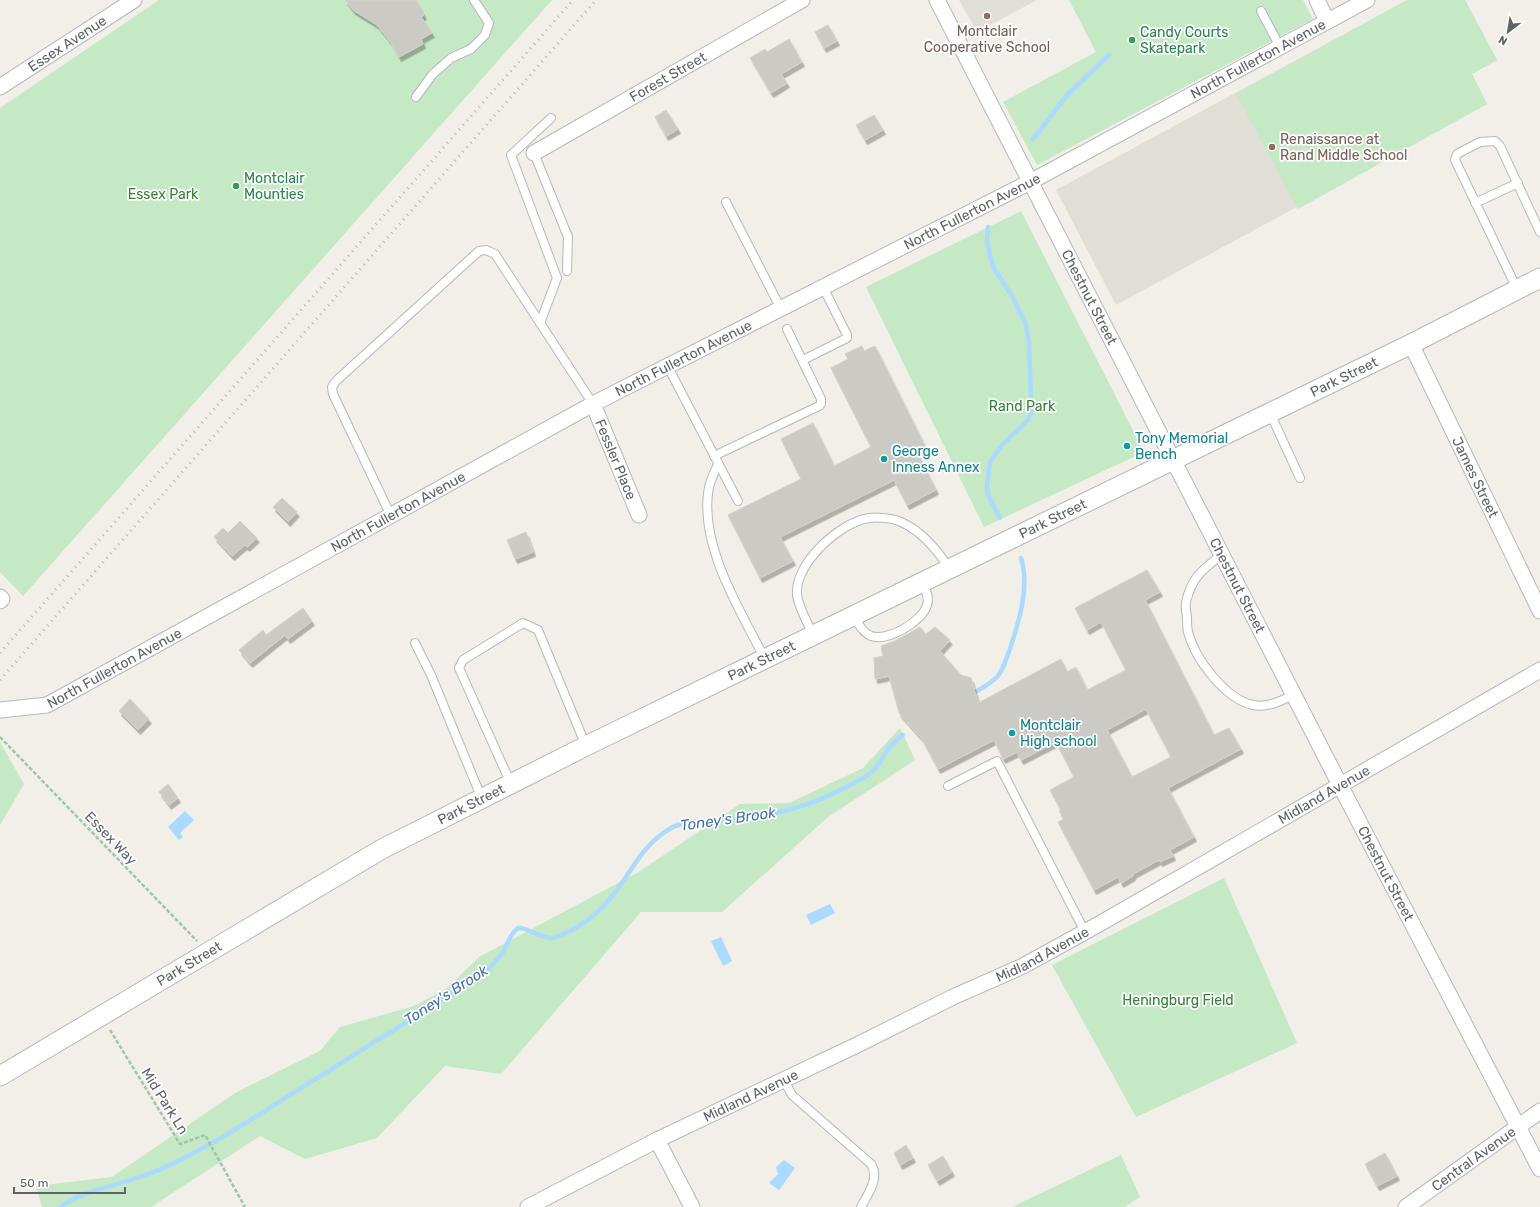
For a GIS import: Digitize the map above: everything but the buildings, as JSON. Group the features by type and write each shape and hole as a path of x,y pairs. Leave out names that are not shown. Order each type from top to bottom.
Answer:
{"street":[{"name":"Essex Avenue","path":"0,87 134,0"},
{"name":"Forest Street","path":"534,153 802,0"},
{"name":"Chestnut Street","path":"937,0 1172,460 1540,1169"},
{"path":"1317,0 1327,21"},
{"name":"North Fullerton Avenue","path":"0,710 47,705 594,404 1030,182 1367,0"},
{"name":"Park Street","path":"0,1076 382,849 586,746 1411,344 1540,278"},
{"name":"James Street","path":"1411,344 1540,611"},
{"name":"Fessler Place","path":"594,404 639,515"},
{"path":"0,597 2,599 0,601"},
{"name":"Midland Avenue","path":"528,1207 657,1140 857,1045 953,997 1023,966 1085,932 1540,670"},
{"name":"Central Avenue","path":"1406,1207 1540,1111"},
{"path":"657,1140 692,1207"}],"lane":[{"path":"416,97 432,75 451,58 471,48 485,35 488,23 474,0"},
{"path":"1261,11 1280,47"},
{"path":"540,323 557,278 511,155 551,118"},
{"path":"1517,290 1455,160 1457,154 1480,142 1495,141 1500,146 1540,232"},
{"path":"534,153 568,237 567,271"},
{"path":"1475,203 1518,183"},
{"path":"726,202 781,309"},
{"path":"391,516 333,394 332,387 336,381 479,251 486,250 495,254 594,404"},
{"path":"803,360 847,338 847,335 823,287"},
{"path":"714,456 821,404 821,399 787,329"},
{"path":"668,367 738,501"},
{"path":"1270,413 1300,478"},
{"path":"718,464 709,486 708,526 717,559 729,590 766,659"},
{"path":"813,635 800,606 797,595 798,584 810,558 828,539 852,524 869,518 894,519 911,526 939,552 949,568"},
{"path":"1222,555 1199,573 1193,583 1185,604 1188,632 1194,648 1208,671 1218,682 1235,696 1253,705 1265,705 1279,702 1293,694"},
{"path":"853,616 860,627 867,634 874,637 885,636 896,632 917,620 924,613 928,604 928,594 922,582"},
{"path":"511,784 459,668 463,660 523,623 538,630 586,746"},
{"path":"415,643 431,675 482,799"},
{"path":"948,786 997,761 1085,932"},
{"path":"783,1079 792,1095 871,1164 875,1176 861,1207"}],"path":[{"name":"Essex Way","path":"0,736 209,952"},
{"name":"Mid Park Ln","path":"102,1016 180,1144 205,1135 245,1207"}],"shaded area":[{"name":"Montclair Cooperative School","path":"959,0 1037,0 977,32"},
{"name":"Renaissance at Rand Middle School","path":"1407,0 1465,0 1497,60 1472,74 1487,104 1116,305 1056,190"}],"green space":[{"name":"Essex Park","path":"159,0 552,0 23,596 0,572 0,108"},
{"path":"1069,0 1303,0 1313,19 1037,165 1003,102 1096,52"},
{"path":"1407,0 1465,0 1497,60 1472,74 1487,104 1298,209 1236,94"},
{"name":"Rand Park","path":"1021,211 1144,452 984,527 866,287"},
{"path":"900,728 915,760 828,817 722,912 641,912 501,1074 445,1066 377,1138 305,1159 260,1136 151,1207 42,1207 36,1186 112,1177 235,1093 320,1051 340,1027 414,1006 446,989 479,957 637,873 740,804 789,803 863,768"},
{"path":"0,742 24,784 0,825"},
{"name":"Heningburg Field","path":"1224,878 1297,1043 1136,1117 1052,965"},
{"path":"1121,1155 1140,1197 1125,1207 1012,1207"}],"water":[{"path":"185,811 194,820 180,833 183,837 179,840 168,827"},
{"path":"830,904 835,913 811,925 806,915"},
{"path":"721,937 732,961 723,966 711,941"},
{"path":"784,1160 795,1168 779,1190 769,1183 778,1174 776,1167"}],"waterway":[{"name":"Toney's Brook","path":"1033,139 1068,94 1109,55"},
{"name":"Toney's Brook","path":"988,227 987,241 993,267 1012,296 1026,325 1029,343 1031,395 1033,407 1028,420 1002,445 990,462 987,485 988,495 1000,518"},
{"name":"Toney's Brook","path":"977,691 997,677 1003,667 1010,649 1020,616 1024,592 1021,558"},
{"name":"Toney's Brook","path":"60,1207 89,1192 133,1180 164,1168 223,1137 483,974 501,955 511,936 518,928 523,928 544,937 552,938 562,935 577,927 594,915 609,900 648,847 670,829 678,825 694,821 728,820 767,815 811,803 868,775 877,766 893,743 903,735"}],"railway":[{"path":"0,653 573,0"},
{"path":"0,680 596,0"}],"place":[{"name":"Montclair Cooperative School","path":"987,16"},
{"name":"Candy Courts Skatepark","path":"1132,40"},
{"name":"Renaissance at Rand Middle School","path":"1272,147"},
{"name":"Montclair Mounties","path":"236,186"},
{"name":"Tony Memorial Bench","path":"1127,446"},
{"name":"George Inness Annex","path":"884,459"},
{"name":"Montclair High school","path":"1012,733"}]}
